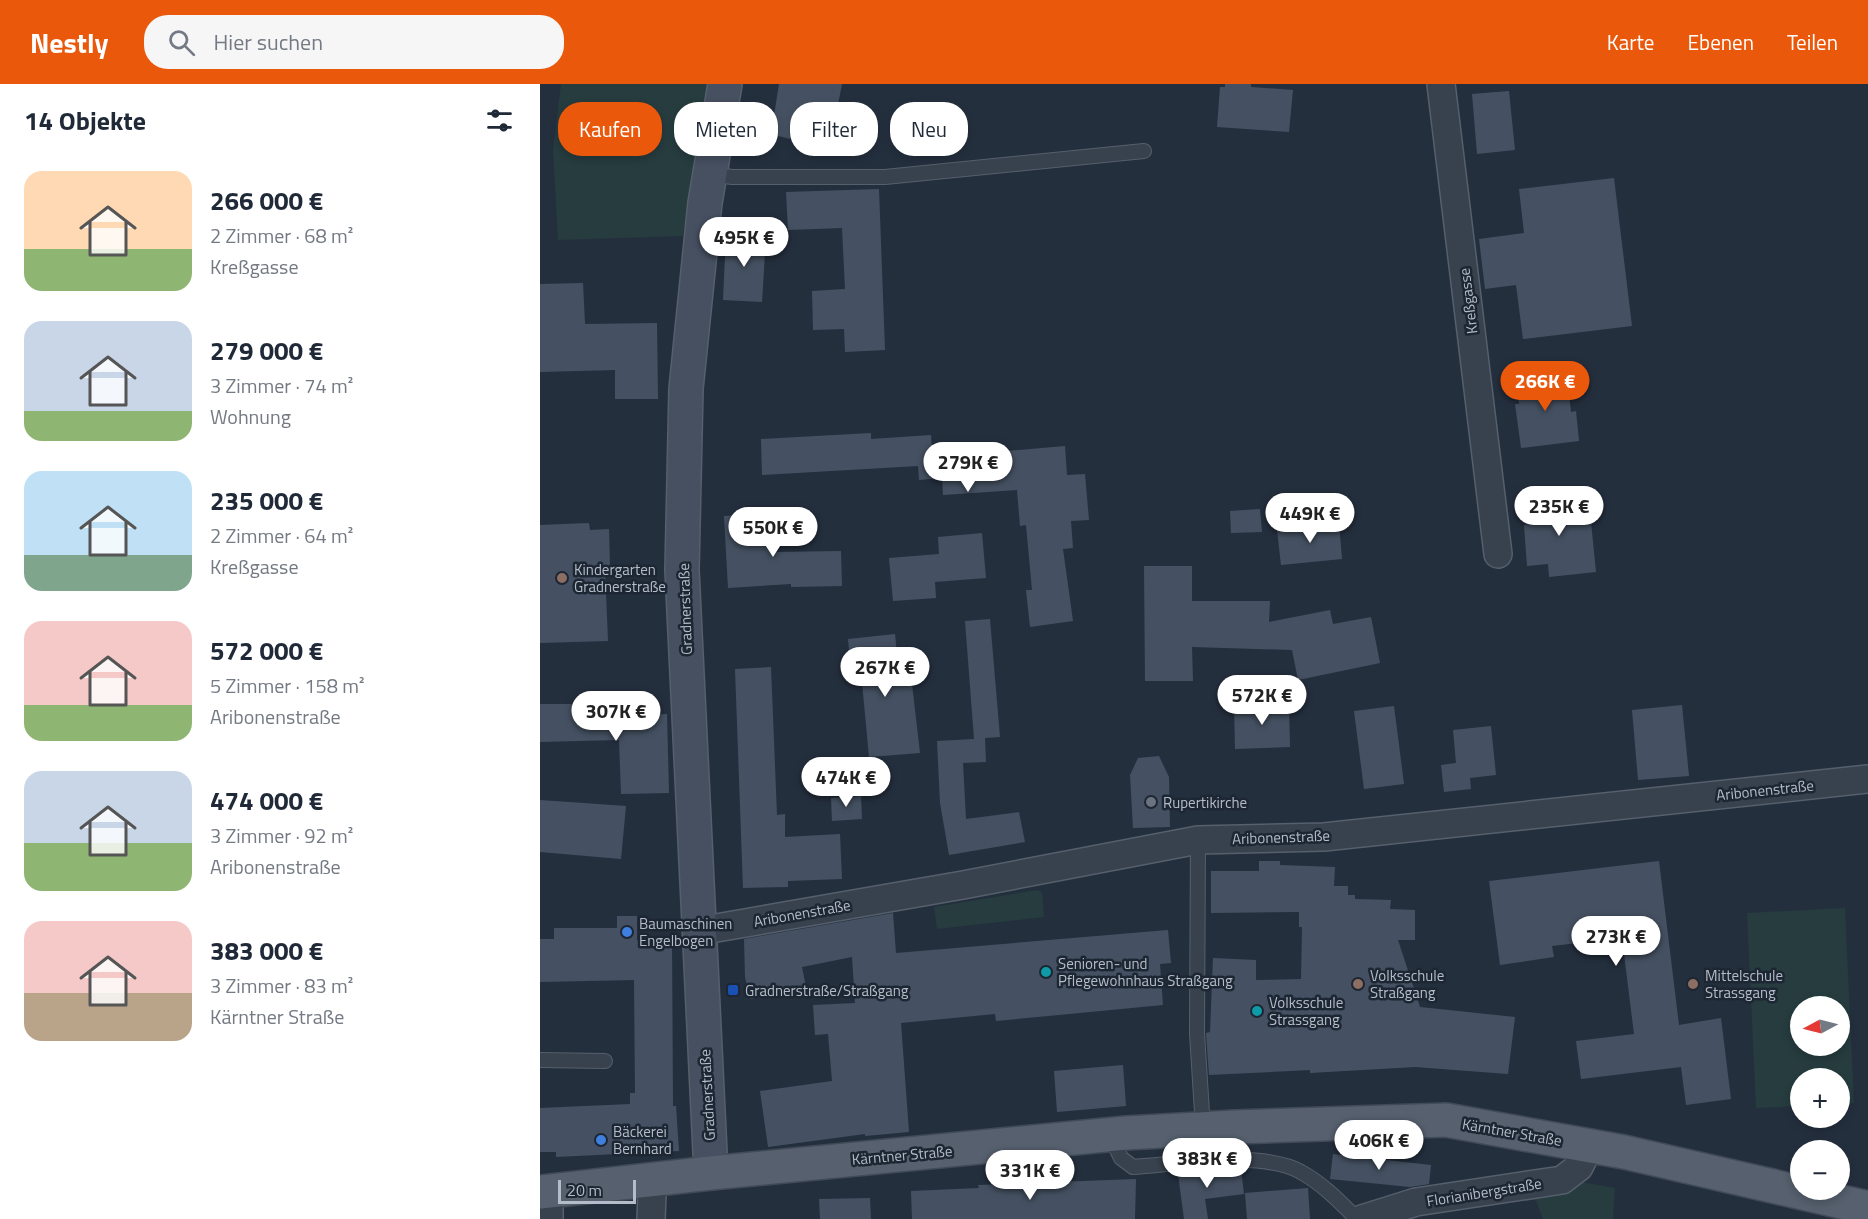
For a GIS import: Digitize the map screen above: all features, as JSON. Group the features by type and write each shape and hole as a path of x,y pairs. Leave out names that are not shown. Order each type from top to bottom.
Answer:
{"main road":[{"name":"Gradnerstraße","path":"711,1173 682,570 686,389 705,203 725,84"},
{"name":"Kärntner Straße","path":"546,1201 648,1180 1110,1135 1203,1129 1446,1120 1590,1145 1868,1208"}],"street":[{"name":"Kreßgasse","path":"1441,84 1498,554"},
{"name":"Aribonenstraße","path":"699,931 963,885 1198,840 1324,837 1868,779"},
{"name":"Florianibergstraße","path":"1362,1219 1416,1202 1562,1180 1579,1167 1590,1145"},
{"path":"648,1180 652,1195 651,1219"}],"lane":[{"path":"710,174 732,177 885,177 1144,151"},
{"path":"1198,840 1197,1033 1203,1129"},
{"path":"540,1060 605,1061"},
{"path":"1110,1135 1121,1158 1133,1167 1238,1160 1271,1161 1300,1171 1325,1189 1357,1219"}],"green space":[{"path":"561,84 707,84 704,102 674,102 674,156 696,156 683,236 558,240 553,150 558,109 558,156 662,156 662,102 559,102"},
{"path":"1037,890 1042,892 1044,917 937,929 934,907"},
{"path":"1845,908 1849,996 1790,996 1790,1056 1850,1056 1850,1016 1854,1103 1850,1103 1850,1068 1790,1068 1790,1106 1756,1108 1747,913"},
{"path":"1525,1172 1615,1188 1613,1219 1543,1219"}],"building":[{"path":"779,84 842,84 838,102 790,102 790,139 778,136 778,102 776,102"},
{"path":"1225,84 1251,84 1251,87 1293,90 1289,132 1217,127 1220,87 1225,87"},
{"path":"1509,91 1515,150 1477,154 1472,94"},
{"path":"1614,178 1632,326 1523,339 1516,285 1485,289 1479,239 1524,233 1519,189"},
{"path":"879,189 885,350 845,352 844,329 813,330 812,291 845,289 842,228 788,230 786,192"},
{"path":"726,235 766,237 762,302 723,300"},
{"path":"583,283 585,324 657,323 658,399 615,399 615,370 540,372 540,284"},
{"path":"1567,374 1571,412 1576,411 1579,441 1521,448 1515,404 1519,404 1516,380"},
{"path":"871,433 871,439 931,435 932,451 983,448 984,453 1065,446 1067,475 1085,474 1089,520 1071,521 1073,548 1063,549 1073,621 1030,627 1026,590 1032,590 1026,525 1020,526 1017,490 943,495 942,478 919,480 918,466 762,475 761,439"},
{"path":"1570,490 1574,524 1591,522 1596,572 1549,577 1548,564 1527,566 1524,525 1538,523 1535,493"},
{"path":"1260,509 1262,532 1231,533 1230,511"},
{"path":"771,513 774,552 841,551 842,586 791,587 791,584 728,588 724,516"},
{"name":"Kindergarten Gradnerstraße","path":"589,523 590,530 609,529 610,568 605,568 608,641 540,643 540,525"},
{"path":"1339,523 1342,559 1281,565 1277,530"},
{"path":"982,533 986,578 935,582 936,598 893,601 889,558 939,554 938,537"},
{"path":"1144,566 1192,566 1192,601 1270,601 1269,622 1330,610 1333,624 1371,617 1380,663 1298,680 1292,650 1192,647 1193,681 1145,681"},
{"path":"990,619 1000,737 985,738 986,762 963,763 966,819 1019,812 1025,842 949,855 940,803 937,741 974,739 965,621"},
{"path":"895,634 900,685 912,684 920,753 869,757 860,661 850,661 848,639"},
{"path":"771,667 777,815 785,814 785,837 840,834 842,879 788,881 788,887 743,888 735,669"},
{"path":"1289,703 1290,747 1235,749 1234,705"},
{"path":"540,704 592,704 592,717 667,714 669,793 621,794 619,740 540,742"},
{"path":"1682,705 1689,776 1638,780 1632,710"},
{"path":"1394,706 1404,784 1364,789 1354,711"},
{"path":"1491,726 1496,775 1470,778 1471,789 1444,792 1441,765 1456,763 1453,730"},
{"name":"Rupertikirche","path":"1159,756 1169,777 1170,827 1133,828 1130,775 1138,758"},
{"path":"861,796 862,819 832,821 831,798"},
{"path":"540,800 626,806 621,859 540,852"},
{"path":"1259,861 1280,861 1280,865 1335,867 1334,886 1348,886 1348,895 1355,895 1355,899 1391,900 1390,909 1415,910 1415,940 1398,940 1420,1007 1515,1017 1508,1074 1415,1067 1310,1073 1310,1070 1209,1075 1206,1033 1210,1032 1213,958 1256,960 1256,980 1301,979 1302,927 1299,927 1299,912 1211,913 1211,871 1259,871"},
{"path":"1659,861 1679,1025 1721,1018 1731,1099 1686,1105 1681,1067 1581,1079 1576,1041 1634,1034 1622,938 1552,946 1554,957 1500,965 1489,881"},
{"path":"893,913 896,953 1168,930 1171,963 1160,964 1163,1005 996,1021 995,1014 901,1023 909,1132 865,1136 865,1134 768,1147 760,1091 832,1081 828,1034 815,1035 813,1005 855,1003 852,957 802,967 806,987 750,999 745,977 744,939"},
{"path":"617,916 637,916 637,940 672,939 673,1106 676,1106 679,1151 556,1157 556,1152 540,1152 540,1108 630,1104 630,1093 635,1093 634,980 540,982 540,939 554,939 554,928 617,928"},
{"path":"1123,1065 1126,1106 1057,1112 1054,1071"},
{"path":"1333,1154 1431,1165 1429,1184 1410,1187 1330,1179"},
{"path":"1217,1169 1241,1169 1244,1194 1205,1199 1208,1219 1184,1219 1178,1174"},
{"path":"1136,1179 1135,1219 912,1219 911,1191 979,1188 978,1185"},
{"path":"1308,1188 1310,1219 1247,1219 1245,1193"},
{"path":"870,1198 871,1219 820,1219 819,1199"}],"place":[{"name":"Kindergarten Gradnerstraße","path":"562,578"},
{"name":"Rupertikirche","path":"1151,802"},
{"name":"Baumaschinen Engelbogen","path":"627,932"},
{"name":"Senioren- und Pflegewohnhaus Straßgang","path":"1046,972"},
{"name":"Volksschule Straßgang","path":"1358,984"},
{"name":"Mittelschule Strassgang","path":"1693,984"},
{"name":"Gradnerstraße/Straßgang","path":"733,990"},
{"name":"Volksschule Strassgang","path":"1257,1011"},
{"name":"Bäckerei Bernhard","path":"601,1140"}]}
